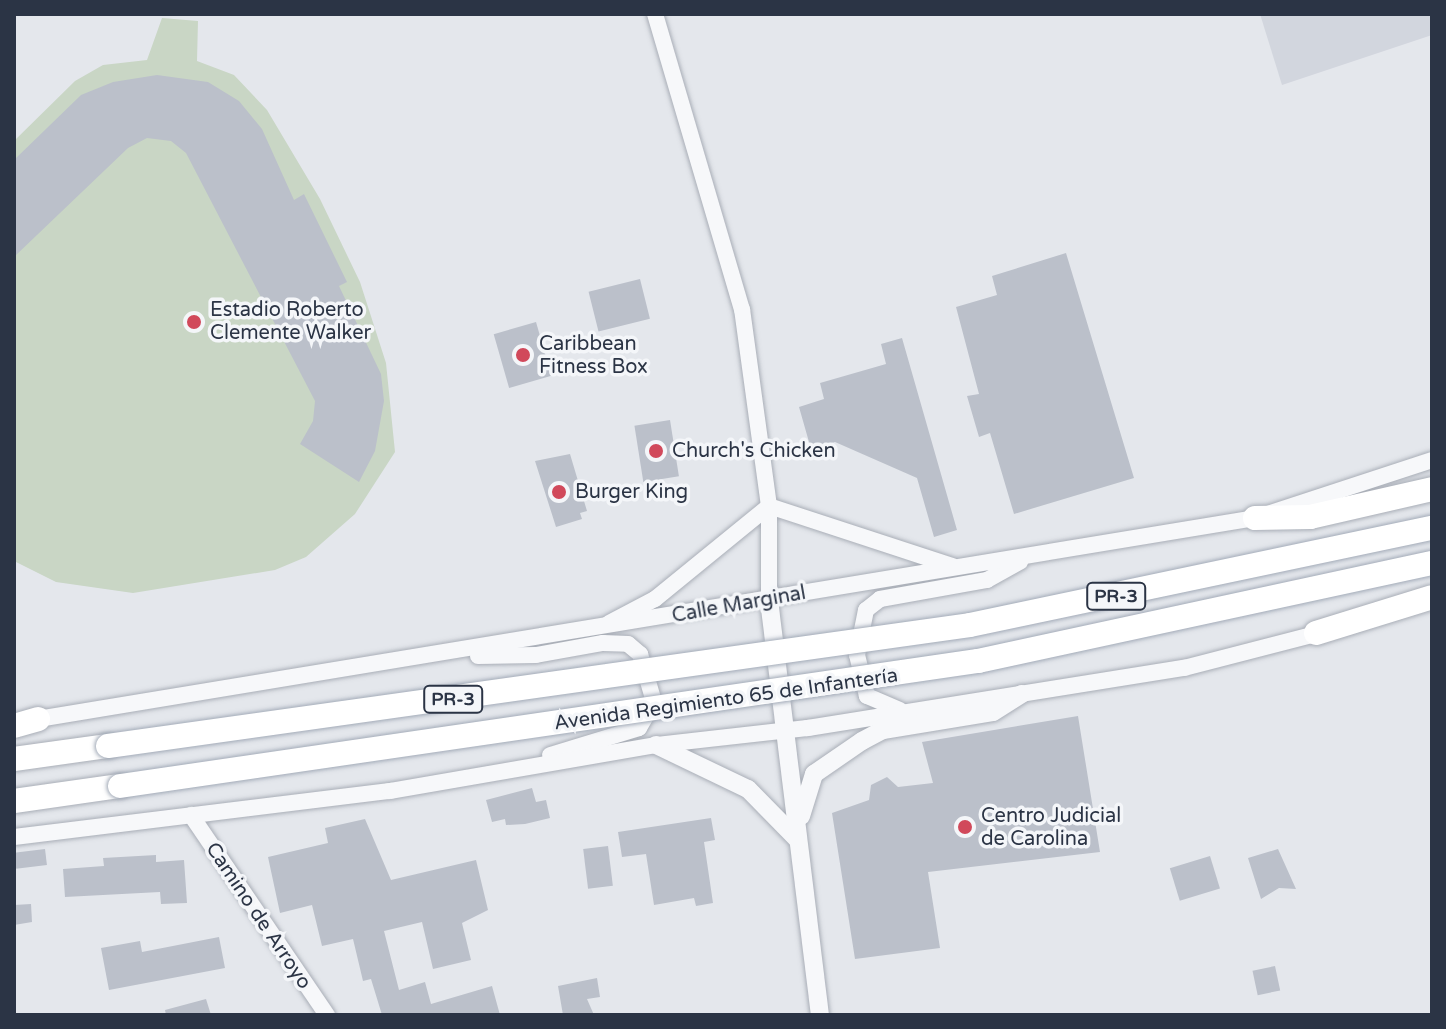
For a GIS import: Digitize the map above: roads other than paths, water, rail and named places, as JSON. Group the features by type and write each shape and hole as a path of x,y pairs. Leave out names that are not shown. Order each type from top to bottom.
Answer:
{"main road":[{"path":"1255,518 1310,517 1432,489"},
{"name":"Avenida Regimiento 65 de Infantería","path":"14,759 939,630 1432,528"},
{"name":"Avenida Regimiento 65 de Infantería","path":"14,801 963,664 1432,563"},
{"path":"1316,633 1432,597"},
{"path":"14,726 38,719"}],"street":[{"path":"655,14 742,309 769,506 769,600 820,1015"},
{"name":"Calle Marginal","path":"38,719 593,631 1255,518 1432,460"},
{"path":"769,506 960,568"},
{"path":"593,631 655,599 769,506"},
{"path":"909,712 867,696 857,655 866,610 880,599 987,580 1035,554"},
{"path":"14,837 390,791 656,745 909,712 1184,668 1432,606"},
{"path":"445,654 523,656 603,643 628,644 640,654 654,702 639,728 519,767"},
{"path":"796,838 811,782 831,759 883,730 993,712 1022,694"},
{"path":"656,745 748,789 796,838"},
{"name":"Camino de Arroyo","path":"191,815 327,1015"}],"place":[{"name":"Estadio Roberto Clemente Walker","path":"194,322"},
{"name":"Caribbean Fitness Box","path":"523,355"},
{"name":"Church's Chicken","path":"656,451"},
{"name":"Burger King","path":"559,492"},
{"name":"Centro Judicial de Carolina","path":"965,827"}]}
